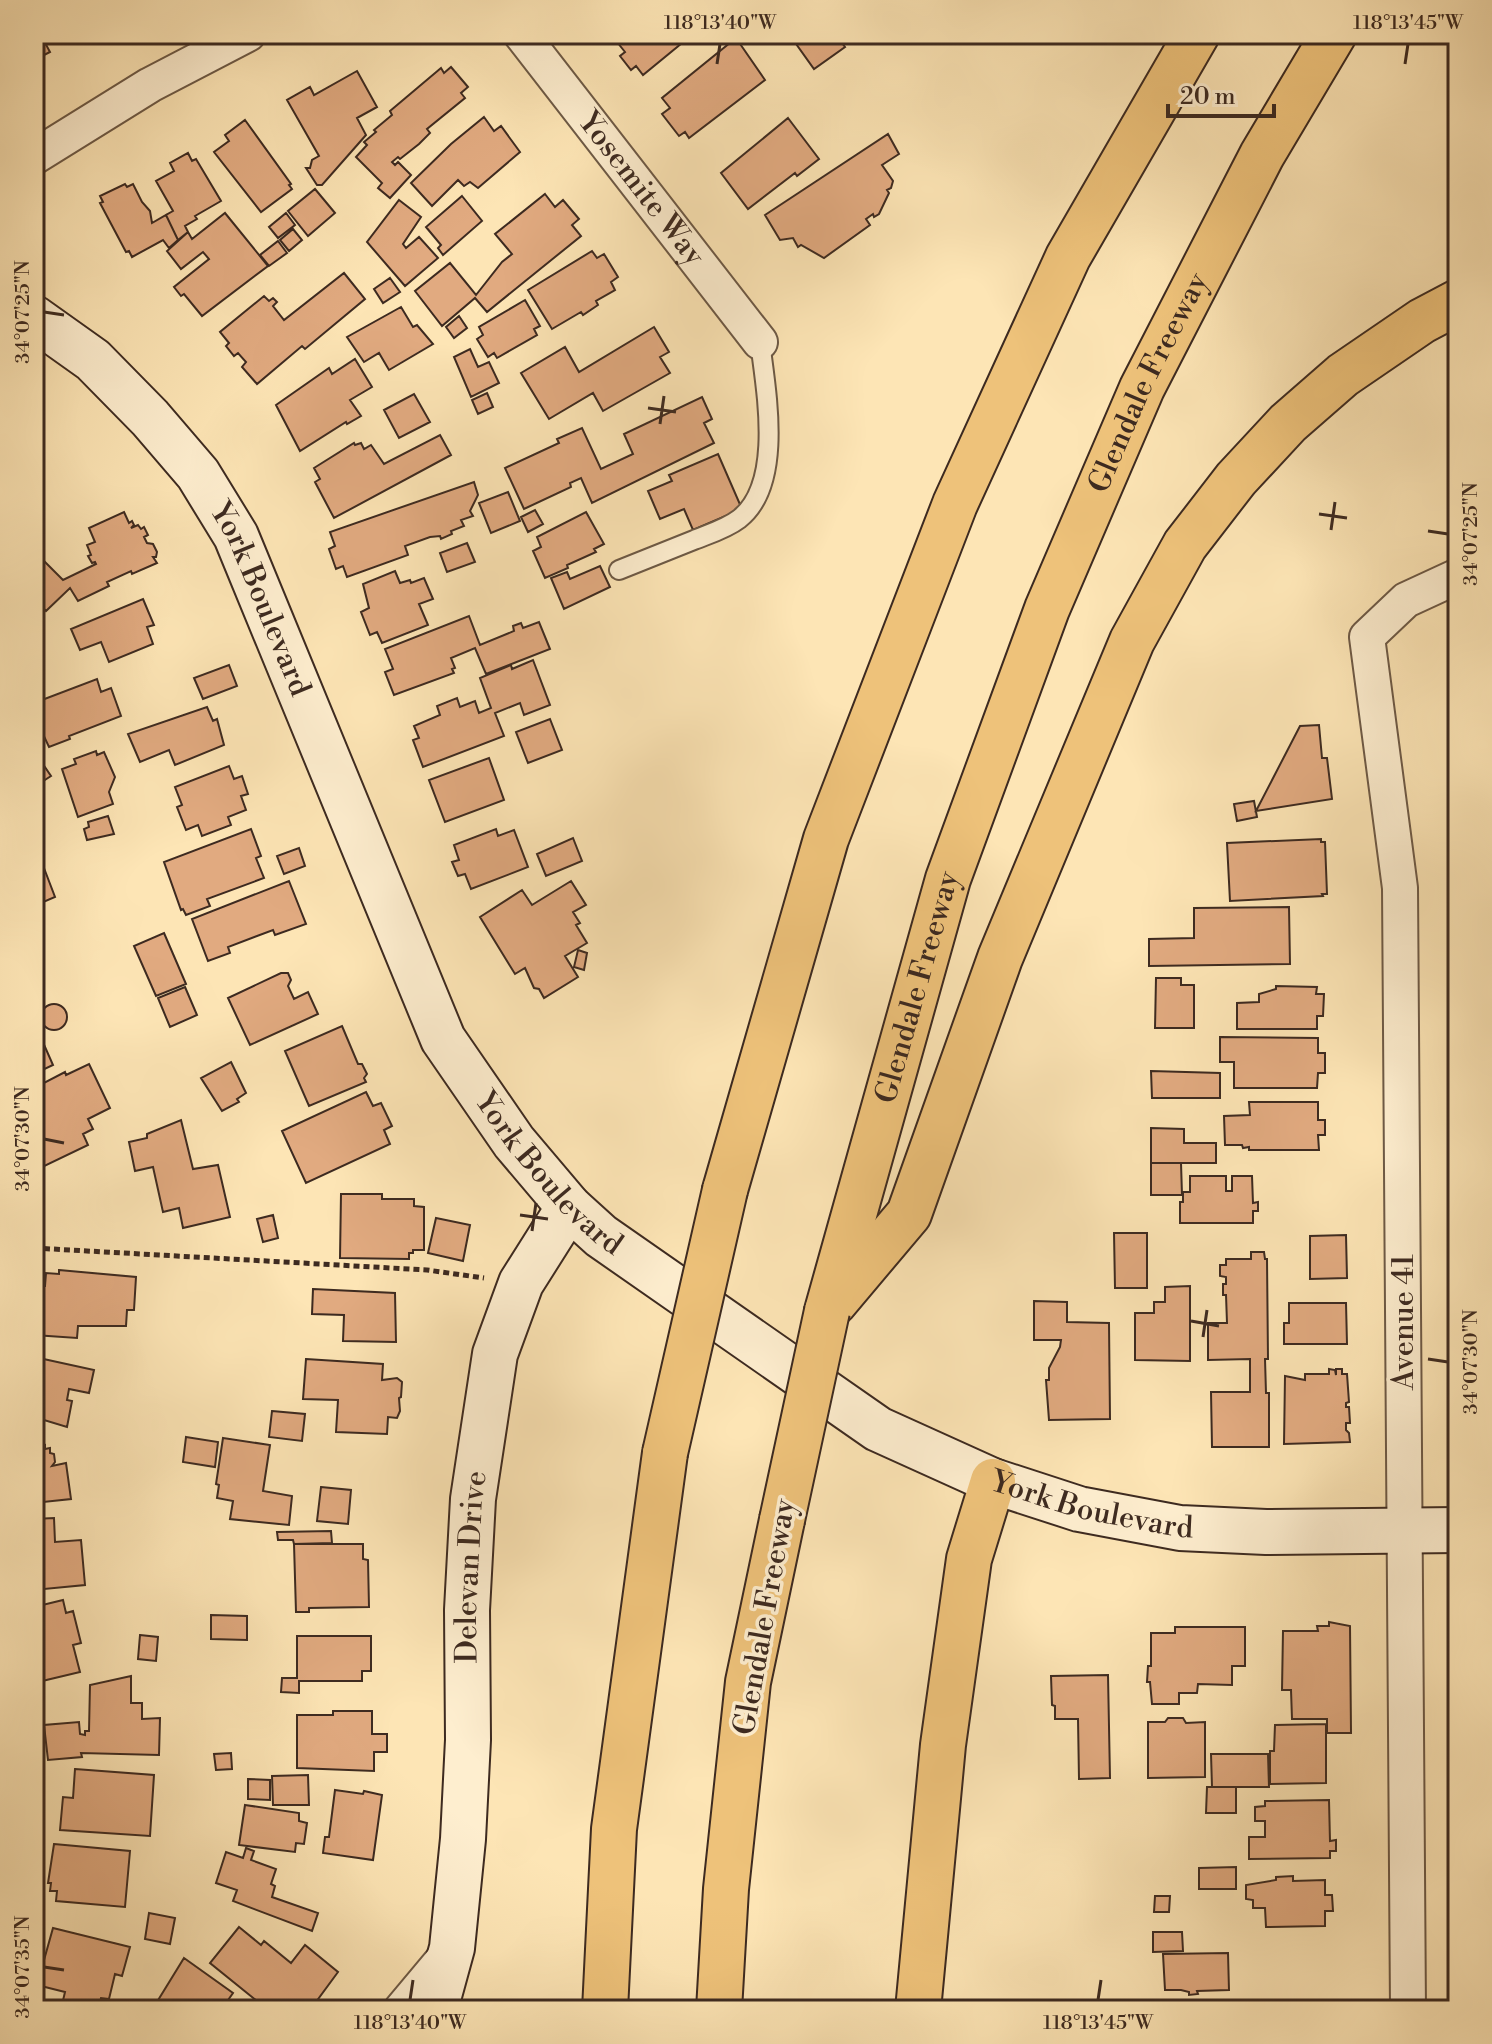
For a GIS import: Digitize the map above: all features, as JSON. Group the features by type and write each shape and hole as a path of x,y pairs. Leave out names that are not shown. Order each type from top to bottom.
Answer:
{"highway":[{"path":"605,2010 614,1829 665,1453 725,1190 826,839 955,504 1068,257 1197,34"},
{"name":"Glendale Freeway","path":"719,2010 726,1889 748,1682 782,1520 837,1292 948,879 1047,609 1142,388 1262,155 1334,34"},
{"path":"837,1292 909,1214 1000,958 1132,641 1185,545 1236,479 1288,423 1343,375 1422,321 1458,302"},
{"path":"918,2010 943,1745 969,1559 993,1481"}],"street":[{"path":"34,157 150,85 248,34"},
{"name":"Yosemite Way","path":"521,34 760,342"},
{"name":"York Boulevard","path":"34,318 93,360 150,418 198,474 236,536 443,1039 514,1142 569,1207 601,1236 878,1429 993,1481 1079,1509 1180,1528 1266,1532 1458,1530"},
{"name":"Avenue 41","path":"1408,2010 1400,888 1367,637 1406,600 1458,576"},
{"name":"Delevan Drive","path":"435,2010 452,1948 463,1839 468,1740 467,1610 473,1499 495,1354 521,1283 569,1207"},
{"path":"401,2010 452,1948"}],"lane":[{"path":"619,570 721,529 739,519 750,507 765,477 769,440 760,342"}],"path":[{"path":"34,1248 427,1270 521,1283"}],"building":[{"path":"34,34 45,34 47,37 43,39 50,52 36,59 39,64 34,66"},
{"path":"627,34 693,34 643,75 636,66 631,70 620,56 625,52 617,42"},
{"path":"789,34 835,34 845,47 814,69"},
{"path":"736,38 765,80 689,138 685,132 679,136 662,114 670,108 662,98"},
{"path":"451,67 468,87 461,93 465,98 427,129 430,133 419,144 392,162 395,165 398,162 411,175 390,198 378,188 382,183 356,157 367,145 364,142 376,132 374,130 392,115 390,111 441,68 444,73"},
{"path":"357,71 377,107 357,118 366,135 322,185 317,185 306,168 310,168 312,160 319,156 287,100 310,87 314,95"},
{"path":"484,117 494,131 501,126 520,152 478,188 470,182 464,186 458,180 432,206 411,183"},
{"path":"788,118 819,159 748,209 721,173"},
{"path":"245,120 292,189 261,212 214,152 229,141 225,135"},
{"path":"888,134 899,154 882,165 893,181 879,214 866,219 870,225 824,258 801,245 798,247 793,238 780,240 765,215"},
{"path":"188,153 192,161 196,159 221,201 195,216 197,219 185,226 188,232 178,240 166,215 173,211 156,181 174,171 170,163"},
{"path":"125,184 127,187 133,184 150,211 152,223 166,215 178,240 169,248 163,240 132,257 129,251 126,252 100,203 103,202 100,196"},
{"path":"315,189 335,213 308,236 288,211"},
{"path":"545,194 555,207 563,200 579,219 572,225 581,236 487,312 475,298 442,326 415,291 450,263 476,295 512,254 495,234"},
{"path":"462,196 482,221 443,255 438,248 441,245 426,227"},
{"path":"399,200 421,217 403,244 406,248 419,237 438,258 405,286 367,242"},
{"path":"225,213 268,266 202,316 174,287 209,259 203,252 181,269 167,251 188,232 192,239"},
{"path":"286,213 295,225 278,238 269,227"},
{"path":"293,229 302,240 289,251 280,240"},
{"path":"278,241 287,253 269,266 260,255"},
{"path":"592,251 597,258 604,254 618,277 611,282 615,290 596,301 598,305 583,315 581,312 552,329 528,290"},
{"path":"344,273 365,299 257,384 242,367 246,362 238,353 234,356 220,332 264,296 269,301 273,298 277,302 273,306 284,320"},
{"path":"390,278 400,292 383,303 374,289"},
{"path":"525,300 540,326 534,329 537,335 497,358 494,353 488,357 477,339 483,335 479,327"},
{"path":"401,307 413,327 417,325 433,344 389,370 379,353 364,362 347,337"},
{"path":"459,316 467,328 454,338 446,327"},
{"path":"654,327 669,352 660,357 670,373 603,411 593,393 549,419 521,373 565,347 579,372"},
{"path":"470,349 478,367 489,362 499,383 471,397 454,357"},
{"path":"355,359 372,387 350,400 361,416 300,451 276,405 329,368 332,374"},
{"path":"487,393 493,407 478,414 472,400"},
{"path":"414,394 430,422 399,438 384,410"},
{"path":"702,397 712,419 704,423 714,443 592,503 581,478 570,483 571,487 524,509 505,468 559,443 557,439 582,428 601,469 633,454 624,434"},
{"path":"440,435 451,455 334,518 315,482 320,479 314,468 354,443 361,443 364,449 371,445 384,464"},
{"path":"718,454 742,509 693,530 684,509 660,519 648,491 672,481 669,475"},
{"path":"474,482 478,495 470,511 473,516 461,520 464,526 451,531 452,534 441,539 440,536 430,537 405,546 408,555 347,577 343,566 336,569 329,549 335,546 330,532"},
{"path":"508,492 520,521 491,533 479,503"},
{"path":"535,510 543,524 528,532 521,517"},
{"path":"124,512 129,523 132,521 134,525 131,528 138,525 141,529 144,527 148,535 144,537 147,543 153,544 157,552 153,557 157,563 107,582 109,586 78,601 70,588 46,611 34,599 34,551 63,580 96,564 88,556 91,555 87,545 95,542 89,528"},
{"path":"586,512 604,544 594,549 596,552 545,578 533,551 541,547 537,537"},
{"path":"467,543 475,562 447,572 440,553"},
{"path":"600,566 610,587 564,609 551,578 567,572 570,579"},
{"path":"395,571 400,583 424,578 433,599 419,604 428,625 382,643 377,632 370,635 361,612 369,608 363,584"},
{"path":"143,599 154,625 147,627 153,644 109,662 101,642 80,650 71,629"},
{"path":"469,616 480,645 514,631 513,626 521,623 523,628 539,622 550,649 486,674 475,648 451,658 454,673 394,695 385,672 393,669 385,649"},
{"path":"533,660 550,705 524,715 520,703 495,713 504,736 423,767 413,740 419,738 414,726 440,715 437,706 457,698 460,707 475,701 479,713 491,708 480,678"},
{"path":"229,665 237,686 203,699 194,678"},
{"path":"97,679 101,692 111,688 121,716 49,747 34,715 34,703"},
{"path":"207,707 213,721 217,719 224,745 175,765 169,750 140,762 128,734"},
{"path":"550,719 562,750 528,763 516,732"},
{"path":"1319,725 1322,758 1327,758 1332,799 1256,811 1300,726"},
{"path":"34,751 51,776 34,787"},
{"path":"96,751 97,755 104,752 115,777 109,792 113,804 78,817 62,769 76,764 74,759"},
{"path":"489,758 504,800 445,822 429,780"},
{"path":"229,766 234,779 242,776 248,794 241,796 246,810 228,817 231,825 202,836 198,825 186,830 177,807 182,805 175,787"},
{"path":"1254,801 1257,817 1237,821 1234,804"},
{"path":"108,816 114,834 87,840 84,829 89,827 88,822"},
{"path":"251,829 261,856 256,858 264,878 207,899 210,906 186,915 181,910 164,862"},
{"path":"496,829 498,836 514,830 528,867 471,889 465,874 458,876 452,862 459,860 454,845"},
{"path":"573,838 582,861 546,876 537,854"},
{"path":"1321,839 1325,842 1327,894 1230,901 1227,843"},
{"path":"299,848 305,866 284,874 277,856"},
{"path":"39,855 55,897 34,906 34,858"},
{"path":"289,881 306,924 275,935 273,930 228,947 230,953 208,961 192,919"},
{"path":"571,881 586,905 573,912 580,923 576,925 587,943 565,956 578,977 544,998 539,989 534,988 525,968 515,974 480,917 522,890 532,905"},
{"path":"1289,907 1290,964 1149,966 1149,939 1194,938 1194,908"},
{"path":"164,933 186,984 156,996 134,946"},
{"path":"578,950 587,953 584,970 574,967"},
{"path":"281,973 288,973 291,980 288,986 294,999 308,992 318,1014 250,1045 228,998"},
{"path":"1156,978 1181,978 1181,985 1194,985 1194,1028 1155,1028"},
{"path":"1276,986 1317,987 1316,994 1324,994 1323,1016 1317,1016 1317,1029 1237,1029 1237,1003 1259,1002 1259,994 1276,989"},
{"path":"185,987 197,1015 170,1027 158,998"},
{"path":"54,1004 63,1008 67,1017 63,1026 54,1030 45,1026 41,1017 45,1008"},
{"path":"34,1022 53,1065 34,1074"},
{"path":"342,1026 358,1064 362,1064 367,1074 364,1078 366,1082 309,1106 285,1051"},
{"path":"1220,1037 1318,1038 1318,1053 1325,1053 1325,1073 1318,1073 1317,1088 1234,1088 1234,1062 1220,1062"},
{"path":"231,1062 246,1093 237,1099 239,1102 222,1111 201,1078"},
{"path":"89,1064 110,1108 88,1119 93,1129 83,1134 88,1145 34,1171 34,1088"},
{"path":"1151,1071 1220,1073 1220,1098 1152,1098"},
{"path":"366,1092 373,1106 381,1103 392,1126 384,1130 390,1144 306,1183 282,1131"},
{"path":"1249,1102 1318,1102 1318,1120 1325,1120 1325,1135 1318,1135 1319,1150 1249,1150 1249,1147 1243,1148 1242,1145 1225,1145 1224,1116 1250,1115"},
{"path":"181,1120 193,1169 218,1165 230,1217 183,1228 179,1208 163,1212 153,1167 135,1171 129,1142 147,1138 147,1134"},
{"path":"1151,1128 1184,1129 1184,1143 1216,1143 1216,1163 1151,1163"},
{"path":"1151,1163 1181,1163 1182,1195 1151,1195"},
{"path":"1190,1176 1226,1176 1226,1191 1232,1191 1232,1176 1252,1176 1253,1203 1258,1202 1258,1211 1253,1211 1253,1223 1180,1223 1180,1202 1183,1202 1183,1192 1190,1192"},
{"path":"341,1194 382,1194 382,1199 414,1199 414,1206 424,1207 424,1250 413,1250 409,1253 409,1259 340,1258"},
{"path":"273,1215 278,1238 263,1242 257,1219"},
{"path":"436,1218 470,1225 463,1261 428,1253"},
{"path":"1114,1233 1147,1233 1147,1288 1115,1288"},
{"path":"1346,1235 1347,1278 1310,1279 1310,1236"},
{"path":"1251,1252 1264,1252 1267,1259 1268,1359 1265,1359 1266,1393 1269,1393 1269,1447 1212,1447 1211,1392 1250,1392 1250,1359 1208,1360 1208,1323 1227,1323 1226,1295 1223,1295 1226,1277 1220,1276 1220,1265 1226,1265 1226,1259 1251,1259"},
{"path":"59,1270 136,1277 134,1310 127,1310 126,1326 78,1326 77,1338 34,1335 34,1286 45,1286 46,1273 59,1274"},
{"path":"1190,1286 1190,1361 1135,1360 1135,1313 1154,1313 1154,1302 1165,1302 1165,1287"},
{"path":"313,1289 395,1293 396,1342 343,1341 344,1315 312,1314"},
{"path":"1034,1301 1067,1302 1067,1322 1109,1323 1110,1419 1049,1420 1046,1380 1049,1380 1049,1368 1061,1340 1034,1340"},
{"path":"1289,1303 1346,1303 1347,1344 1284,1344 1284,1323 1289,1323"},
{"path":"39,1358 94,1370 89,1393 69,1389 67,1400 72,1401 67,1427 34,1417 34,1378"},
{"path":"306,1359 383,1364 382,1380 397,1378 402,1382 400,1411 397,1418 388,1417 387,1434 336,1432 338,1400 303,1399"},
{"path":"1329,1369 1335,1370 1336,1375 1336,1369 1342,1369 1342,1374 1347,1374 1349,1402 1346,1407 1349,1407 1350,1423 1346,1423 1346,1430 1350,1442 1284,1444 1285,1376 1305,1380 1305,1374 1329,1374"},
{"path":"272,1411 305,1414 302,1441 269,1437"},
{"path":"34,1437 37,1437 38,1446 45,1445 45,1449 50,1448 50,1453 54,1454 52,1466 66,1463 71,1499 34,1503"},
{"path":"186,1437 218,1442 215,1467 183,1462"},
{"path":"223,1438 270,1445 263,1491 292,1496 289,1525 230,1519 233,1501 217,1498"},
{"path":"321,1487 351,1490 348,1524 317,1521"},
{"path":"54,1518 55,1542 81,1540 85,1585 34,1590 34,1519"},
{"path":"331,1531 332,1543 294,1544 293,1540 278,1540 277,1532"},
{"path":"294,1544 363,1544 363,1559 368,1560 369,1607 309,1608 309,1612 296,1612"},
{"path":"63,1600 66,1613 73,1611 81,1643 73,1645 80,1672 38,1682 34,1664 34,1607"},
{"path":"211,1615 247,1616 247,1640 211,1639"},
{"path":"1329,1622 1350,1626 1351,1733 1327,1733 1327,1719 1292,1719 1291,1690 1282,1690 1283,1631 1318,1631 1317,1626 1329,1626"},
{"path":"1175,1627 1245,1627 1245,1666 1232,1666 1232,1685 1198,1684 1197,1693 1179,1693 1179,1704 1152,1704 1150,1682 1147,1682 1148,1666 1151,1666 1151,1633 1175,1633"},
{"path":"140,1635 158,1637 156,1661 138,1659"},
{"path":"297,1636 371,1636 371,1671 362,1671 362,1681 299,1681 299,1693 281,1692 282,1678 297,1678"},
{"path":"1108,1675 1110,1778 1079,1779 1078,1719 1055,1719 1051,1676"},
{"path":"131,1676 131,1703 142,1703 142,1719 160,1718 159,1755 81,1753 82,1757 48,1760 44,1725 79,1722 80,1734 85,1735 85,1731 89,1731 90,1685"},
{"path":"333,1711 372,1711 372,1734 387,1734 387,1752 374,1752 374,1771 297,1768 297,1715 333,1715"},
{"path":"1168,1718 1183,1718 1186,1723 1205,1722 1205,1777 1148,1778 1148,1722 1165,1722"},
{"path":"1326,1724 1326,1783 1270,1784 1270,1751 1274,1751 1275,1725"},
{"path":"231,1753 232,1769 216,1770 214,1754"},
{"path":"1211,1754 1268,1754 1269,1787 1212,1787"},
{"path":"75,1769 154,1775 150,1836 60,1830 63,1797 73,1798"},
{"path":"308,1775 309,1805 273,1805 272,1776"},
{"path":"248,1779 270,1780 270,1800 248,1799"},
{"path":"1207,1787 1236,1787 1236,1813 1206,1813"},
{"path":"335,1790 382,1795 373,1860 323,1853 325,1837 329,1837"},
{"path":"1329,1800 1330,1841 1336,1840 1336,1851 1330,1851 1330,1858 1249,1859 1249,1837 1265,1837 1265,1821 1255,1821 1255,1807 1265,1806 1265,1801"},
{"path":"245,1805 299,1813 299,1821 307,1823 304,1844 296,1843 295,1852 239,1845"},
{"path":"54,1844 130,1851 125,1907 56,1901 57,1891 50,1891 51,1883 48,1883"},
{"path":"246,1848 254,1851 251,1860 276,1869 271,1884 275,1886 272,1897 318,1913 312,1931 233,1901 237,1890 216,1883 226,1852 243,1858"},
{"path":"1236,1867 1236,1889 1199,1889 1199,1868"},
{"path":"1293,1876 1293,1881 1325,1880 1325,1895 1332,1895 1333,1911 1325,1911 1325,1926 1266,1927 1265,1908 1253,1908 1253,1900 1246,1899 1246,1885"},
{"path":"1155,1896 1170,1896 1169,1912 1154,1912"},
{"path":"149,1913 175,1918 170,1944 145,1939"},
{"path":"239,1927 261,1945 264,1941 291,1963 305,1945 338,1972 310,2010 298,2001 291,2010 268,2010 210,1963"},
{"path":"53,1928 130,1947 122,1976 115,1974 109,1999 101,1998 98,2010 61,2009 65,1992 37,1985"},
{"path":"1153,1932 1182,1932 1183,1951 1153,1952"},
{"path":"1228,1953 1229,1990 1197,1991 1198,1994 1189,1995 1189,1992 1181,1990 1165,1990 1163,1954"},
{"path":"184,1958 233,1993 221,2010 152,2010"},
{"path":"1234,2000 1235,2010 1155,2010 1158,2009 1158,2001"}]}
